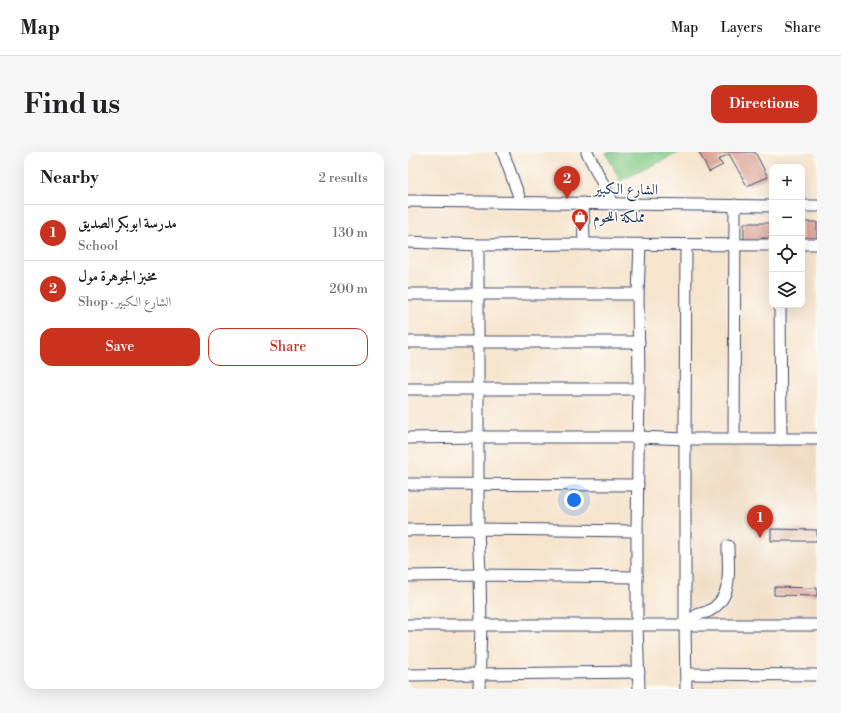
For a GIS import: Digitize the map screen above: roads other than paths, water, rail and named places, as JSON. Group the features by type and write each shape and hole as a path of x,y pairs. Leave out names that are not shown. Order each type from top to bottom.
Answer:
{"street":[{"path":"504,152 521,202"},
{"path":"587,152 613,204"},
{"name":"الشارع الكبير","path":"408,201 769,206"},
{"path":"583,203 584,244"},
{"path":"734,439 735,205"},
{"path":"805,206 817,206"},
{"path":"408,242 478,245 769,245"},
{"path":"805,244 817,244"},
{"path":"478,245 477,437 481,625 479,689"},
{"path":"639,689 637,531 639,437 638,294 640,245"},
{"path":"686,245 686,689"},
{"path":"408,294 638,294"},
{"path":"780,308 781,439"},
{"path":"408,342 639,342"},
{"path":"408,389 639,389"},
{"path":"408,438 639,437 685,439 817,439"},
{"path":"408,484 638,485"},
{"path":"408,530 478,529 637,531"},
{"path":"685,625 696,616 709,611 720,603 726,592 728,582 728,546"},
{"path":"408,576 480,575 637,577"},
{"path":"408,625 817,625"},
{"path":"408,675 639,672"},
{"path":"686,674 817,675"}],"place":[{"name":"مخبز الجوهرة مول","path":"567,199"},
{"name":"مملكة اللحوم","path":"580,232"},
{"name":"مدرسة ابوبكر الصديق","path":"760,538"}]}
